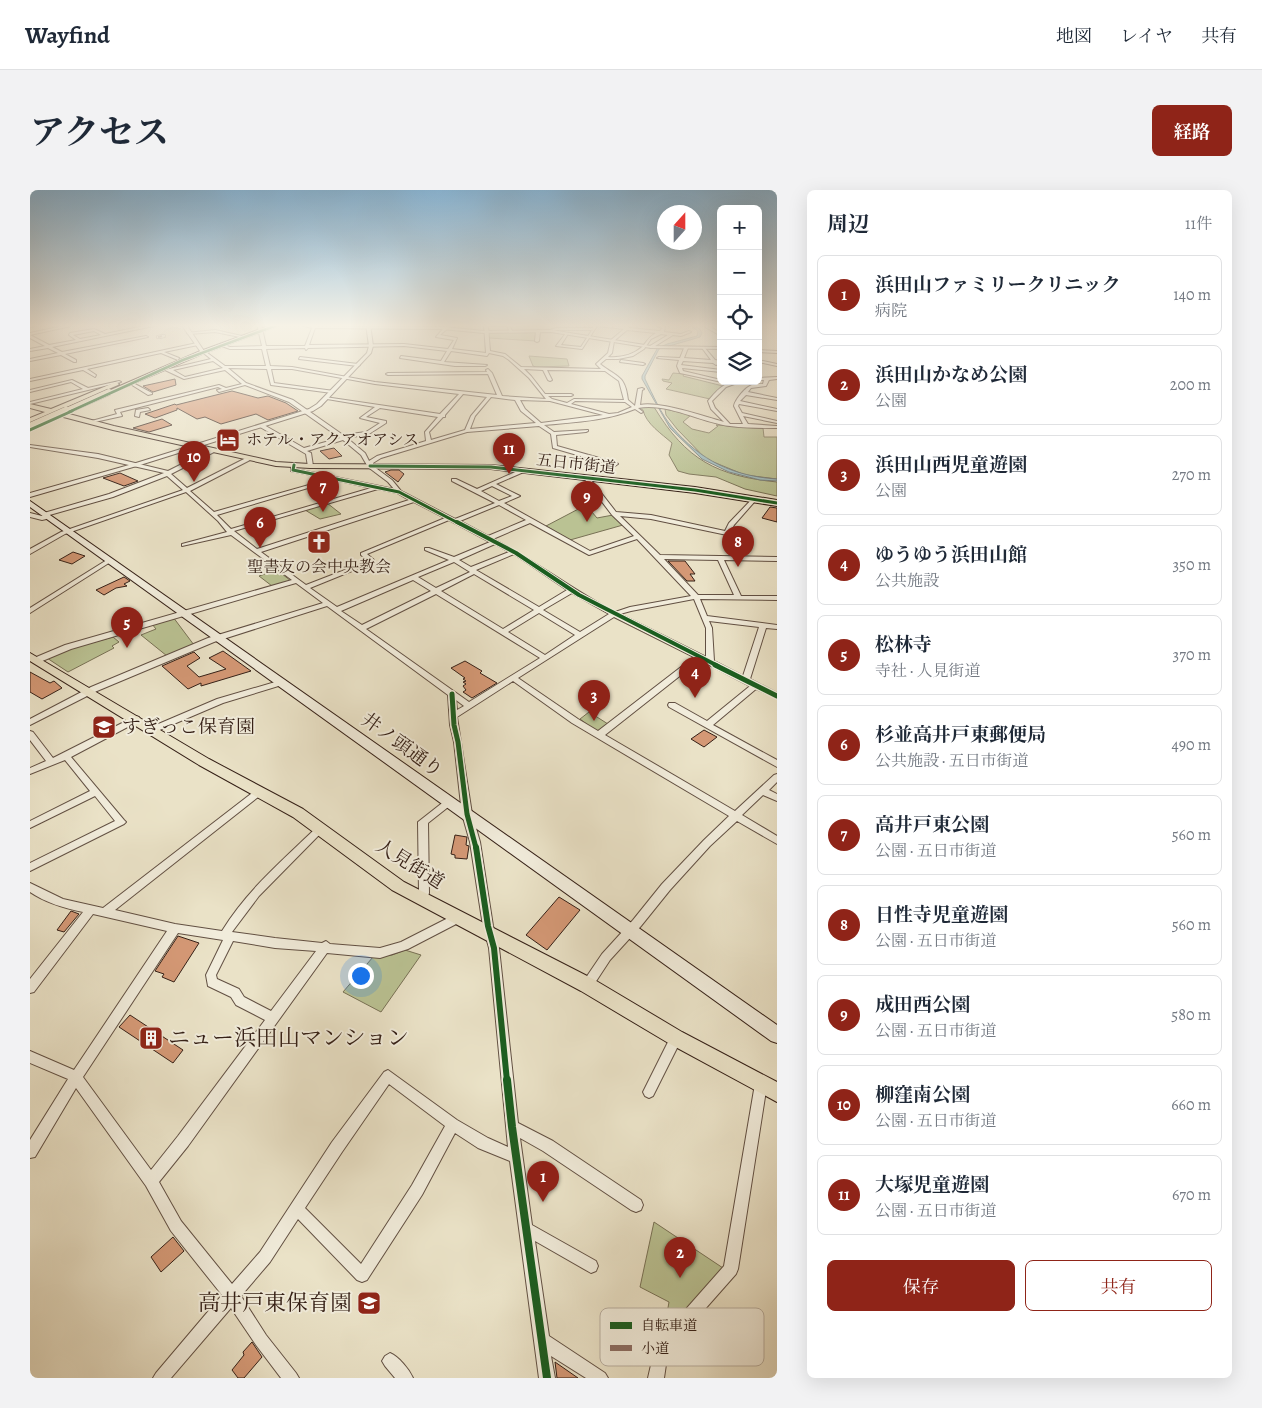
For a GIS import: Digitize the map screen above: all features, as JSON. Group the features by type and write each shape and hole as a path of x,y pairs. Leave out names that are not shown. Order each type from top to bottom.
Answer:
{"main road":[{"path":"30,426 51,412 127,379"},
{"path":"30,426 137,379"},
{"path":"30,426 63,415 142,379"},
{"name":"五日市街道","path":"30,404 51,412 194,447 310,470 370,466 482,466 695,490 777,503"},
{"name":"井ノ頭通り","path":"30,503 777,1035"},
{"name":"人見街道","path":"33,659 258,792 298,813 398,886 587,985 676,1038 769,1088"}],"street":[{"path":"240,379 246,384 290,401 307,412 362,454 370,466 390,481 399,492"},
{"path":"271,379 272,384"},
{"path":"30,495 307,412 319,405 345,379"},
{"path":"356,379 517,399 550,400 610,416"},
{"path":"379,383 383,379"},
{"path":"440,379 441,390"},
{"path":"493,379 500,397"},
{"path":"532,379 550,400"},
{"path":"619,379 624,384 626,401"},
{"path":"746,426 736,406 737,402 750,387 765,385 767,379"},
{"path":"30,391 72,381 86,389"},
{"path":"30,404 119,382"},
{"path":"133,384 150,394"},
{"path":"137,416 138,412 246,384"},
{"path":"258,389 272,384 332,392"},
{"path":"726,385 710,401 713,408 729,425"},
{"path":"90,422 120,415 116,412 144,404 219,386 225,389"},
{"path":"636,407 640,388 642,389"},
{"path":"429,442 427,432 463,392"},
{"path":"744,392 776,399"},
{"path":"544,395 572,395"},
{"path":"467,430 473,416 490,396"},
{"path":"327,398 443,416"},
{"path":"517,399 519,405 529,416 553,434 555,447 616,464"},
{"path":"767,408 776,399"},
{"path":"569,404 574,400 626,401 641,412"},
{"path":"737,402 777,410"},
{"path":"304,450 367,433 384,422 362,418 379,406"},
{"path":"370,466 370,462 379,457 467,430 575,421 610,416 636,407 652,406 664,408 729,425 777,427"},
{"path":"740,414 777,422"},
{"path":"553,434 586,430 575,421"},
{"path":"262,426 308,452 310,470 336,479 399,492 492,540 614,614 777,696"},
{"path":"30,446 98,456 138,464 170,474 230,532 468,705"},
{"path":"30,515 42,518 126,492 170,474 212,451"},
{"path":"30,552 69,531 187,490 248,459"},
{"path":"478,491 524,470"},
{"path":"586,477 614,514 659,557 696,597 705,618 710,638 710,662"},
{"path":"212,514 336,479"},
{"path":"454,480 499,502 589,553 637,536"},
{"path":"306,587 372,561 363,554 517,496 493,485"},
{"path":"184,545 380,487"},
{"path":"614,514 651,517 727,533 731,524 754,499"},
{"path":"257,551 414,500"},
{"path":"337,610 453,559 532,520"},
{"path":"427,549 453,559 580,635"},
{"path":"362,628 513,552"},
{"path":"659,557 777,561"},
{"path":"720,558 739,598"},
{"path":"30,611 110,560"},
{"path":"413,577 545,658"},
{"path":"33,659 68,647 106,638 183,612 297,580"},
{"path":"503,632 572,590"},
{"path":"452,716 614,614 696,597 777,598"},
{"path":"30,722 89,692 219,638 328,604"},
{"path":"705,618 777,627"},
{"path":"746,679 763,625"},
{"path":"599,735 700,656"},
{"path":"513,678 599,735 777,840"},
{"path":"152,730 220,701 282,682"},
{"path":"708,725 756,685"},
{"path":"452,694 452,716 458,742 467,814 475,842 494,948 512,1127 547,1378"},
{"path":"672,705 777,764"},
{"path":"30,771 66,756 136,719"},
{"path":"30,734 51,762"},
{"path":"30,867 120,822 66,756"},
{"path":"587,985 606,957 666,887 708,842 777,778"},
{"path":"763,790 777,798"},
{"path":"30,825 96,792"},
{"path":"104,913 258,792"},
{"path":"424,893 423,822 449,802"},
{"path":"273,1018 240,1001 235,993 212,982 211,975 236,914 320,829"},
{"path":"30,887 39,894 62,903 175,928 227,936 380,953 404,946 458,918"},
{"path":"30,988 90,910"},
{"path":"30,1152 76,1077 175,928"},
{"path":"151,1180 183,1141 326,946"},
{"path":"649,1092 676,1038"},
{"path":"30,1057 76,1077 151,1180 176,1226 232,1296 261,1340 291,1378"},
{"path":"161,1378 265,1257 337,1147 388,1076 483,1143 516,1157"},
{"path":"696,1308 731,1269 769,1088"},
{"path":"298,1209 362,1276 417,1190 454,1124"},
{"path":"512,1127 548,1146 636,1204"},
{"path":"525,1228 591,1266"},
{"path":"541,1340 600,1378"},
{"path":"390,1360 405,1378"}],"green space":[{"path":"662,379 697,379 723,386 710,399 666,389 672,383"},
{"path":"645,406 654,407 678,440 705,462 720,470 737,475 777,482 777,496 745,489 716,477 678,471 669,455 672,443 647,420 643,410 639,408"},
{"path":"665,409 691,415 683,422 692,429 709,433 718,426 716,425 763,428 764,437 777,437 777,479 745,475 706,459 677,429 666,415"},
{"path":"327,503 341,514 320,519 305,510"},
{"path":"586,505 597,518 613,515 623,525 570,540 546,526"},
{"path":"277,570 291,581 272,586 259,576"},
{"path":"173,617 194,645 167,656 141,635 156,629 152,624"},
{"path":"113,637 119,642 112,646 114,648 68,672 47,658 69,649"},
{"path":"589,712 608,724 597,732 580,719"},
{"path":"405,950 421,955 381,1012 343,992 373,957 392,955"},
{"path":"654,1222 726,1270 692,1308 668,1308 669,1302 640,1287"}],"water":[{"path":"642,379 645,379 668,422 694,449 719,465 746,474 777,479 777,481 760,480 729,472 702,459 670,428"}],"building":[{"path":"173,379 175,379 176,385 153,392 143,386"},
{"path":"232,391 258,398 268,396 286,403 298,411 268,420 256,414 221,424 205,417 197,419 177,408 177,410 155,418 145,414 175,404"},
{"path":"162,419 172,425 149,432 133,428"},
{"path":"334,448 342,456 329,459 320,451"},
{"path":"399,470 404,474 398,482 385,472"},
{"path":"120,473 138,481 124,486 103,478"},
{"path":"770,507 777,508 777,522 762,518"},
{"path":"73,552 85,556 72,564 59,560"},
{"path":"668,561 685,561 695,574 690,574 695,581 687,581"},
{"path":"124,577 130,581 124,584 127,586 116,588 104,595 96,590"},
{"path":"223,651 251,671 201,686 201,683 188,689 162,666 194,652 200,658 187,666 199,677 226,669 209,658"},
{"path":"465,661 497,683 472,698 463,692 466,690 463,686 466,684 463,682 466,681 463,679 465,678 451,668"},
{"path":"30,672 50,683 54,681 62,688 42,699 30,692"},
{"path":"704,730 717,737 704,747 691,739"},
{"path":"455,835 467,837 466,845 469,846 467,859 455,858 455,855 451,854"},
{"path":"559,897 580,910 547,950 526,935"},
{"path":"71,911 79,914 64,932 57,930"},
{"path":"178,936 199,943 174,982 162,977 164,974 155,971"},
{"name":"ニュー浜田山マンション","path":"130,1015 183,1050 173,1063 119,1027"},
{"path":"173,1237 184,1251 161,1272 151,1257"},
{"path":"252,1342 262,1357 244,1378 238,1378 232,1370 244,1355 243,1352"},
{"path":"555,1362 578,1378 557,1378"}],"cycle path":[{"path":"30,430 141,379"},
{"path":"294,465 293,470 399,492 516,553 579,595 610,612 777,696"},
{"path":"370,466 491,467 695,490 777,503"},
{"path":"452,694 454,725 458,742 467,814 475,842 488,926 494,948 512,1127 547,1378"}],"place":[{"name":"ホテル・アクアオアシス","path":"228,440"},
{"name":"大塚児童遊園","path":"509,474"},
{"name":"柳窪南公園","path":"194,482"},
{"name":"高井戸東公園","path":"323,512"},
{"name":"成田西公園","path":"587,522"},
{"name":"聖書友の会中央教会","path":"319,542"},
{"name":"杉並高井戸東郵便局","path":"260,548"},
{"name":"日性寺児童遊園","path":"738,567"},
{"name":"松林寺","path":"127,648"},
{"name":"ゆうゆう浜田山館","path":"695,698"},
{"name":"浜田山西児童遊園","path":"594,721"},
{"name":"すぎっこ保育園","path":"104,727"},
{"name":"ニュー浜田山マンション","path":"151,1038"},
{"name":"浜田山ファミリークリニック","path":"543,1202"},
{"name":"浜田山かなめ公園","path":"680,1278"},
{"name":"高井戸東保育園","path":"369,1303"}]}
